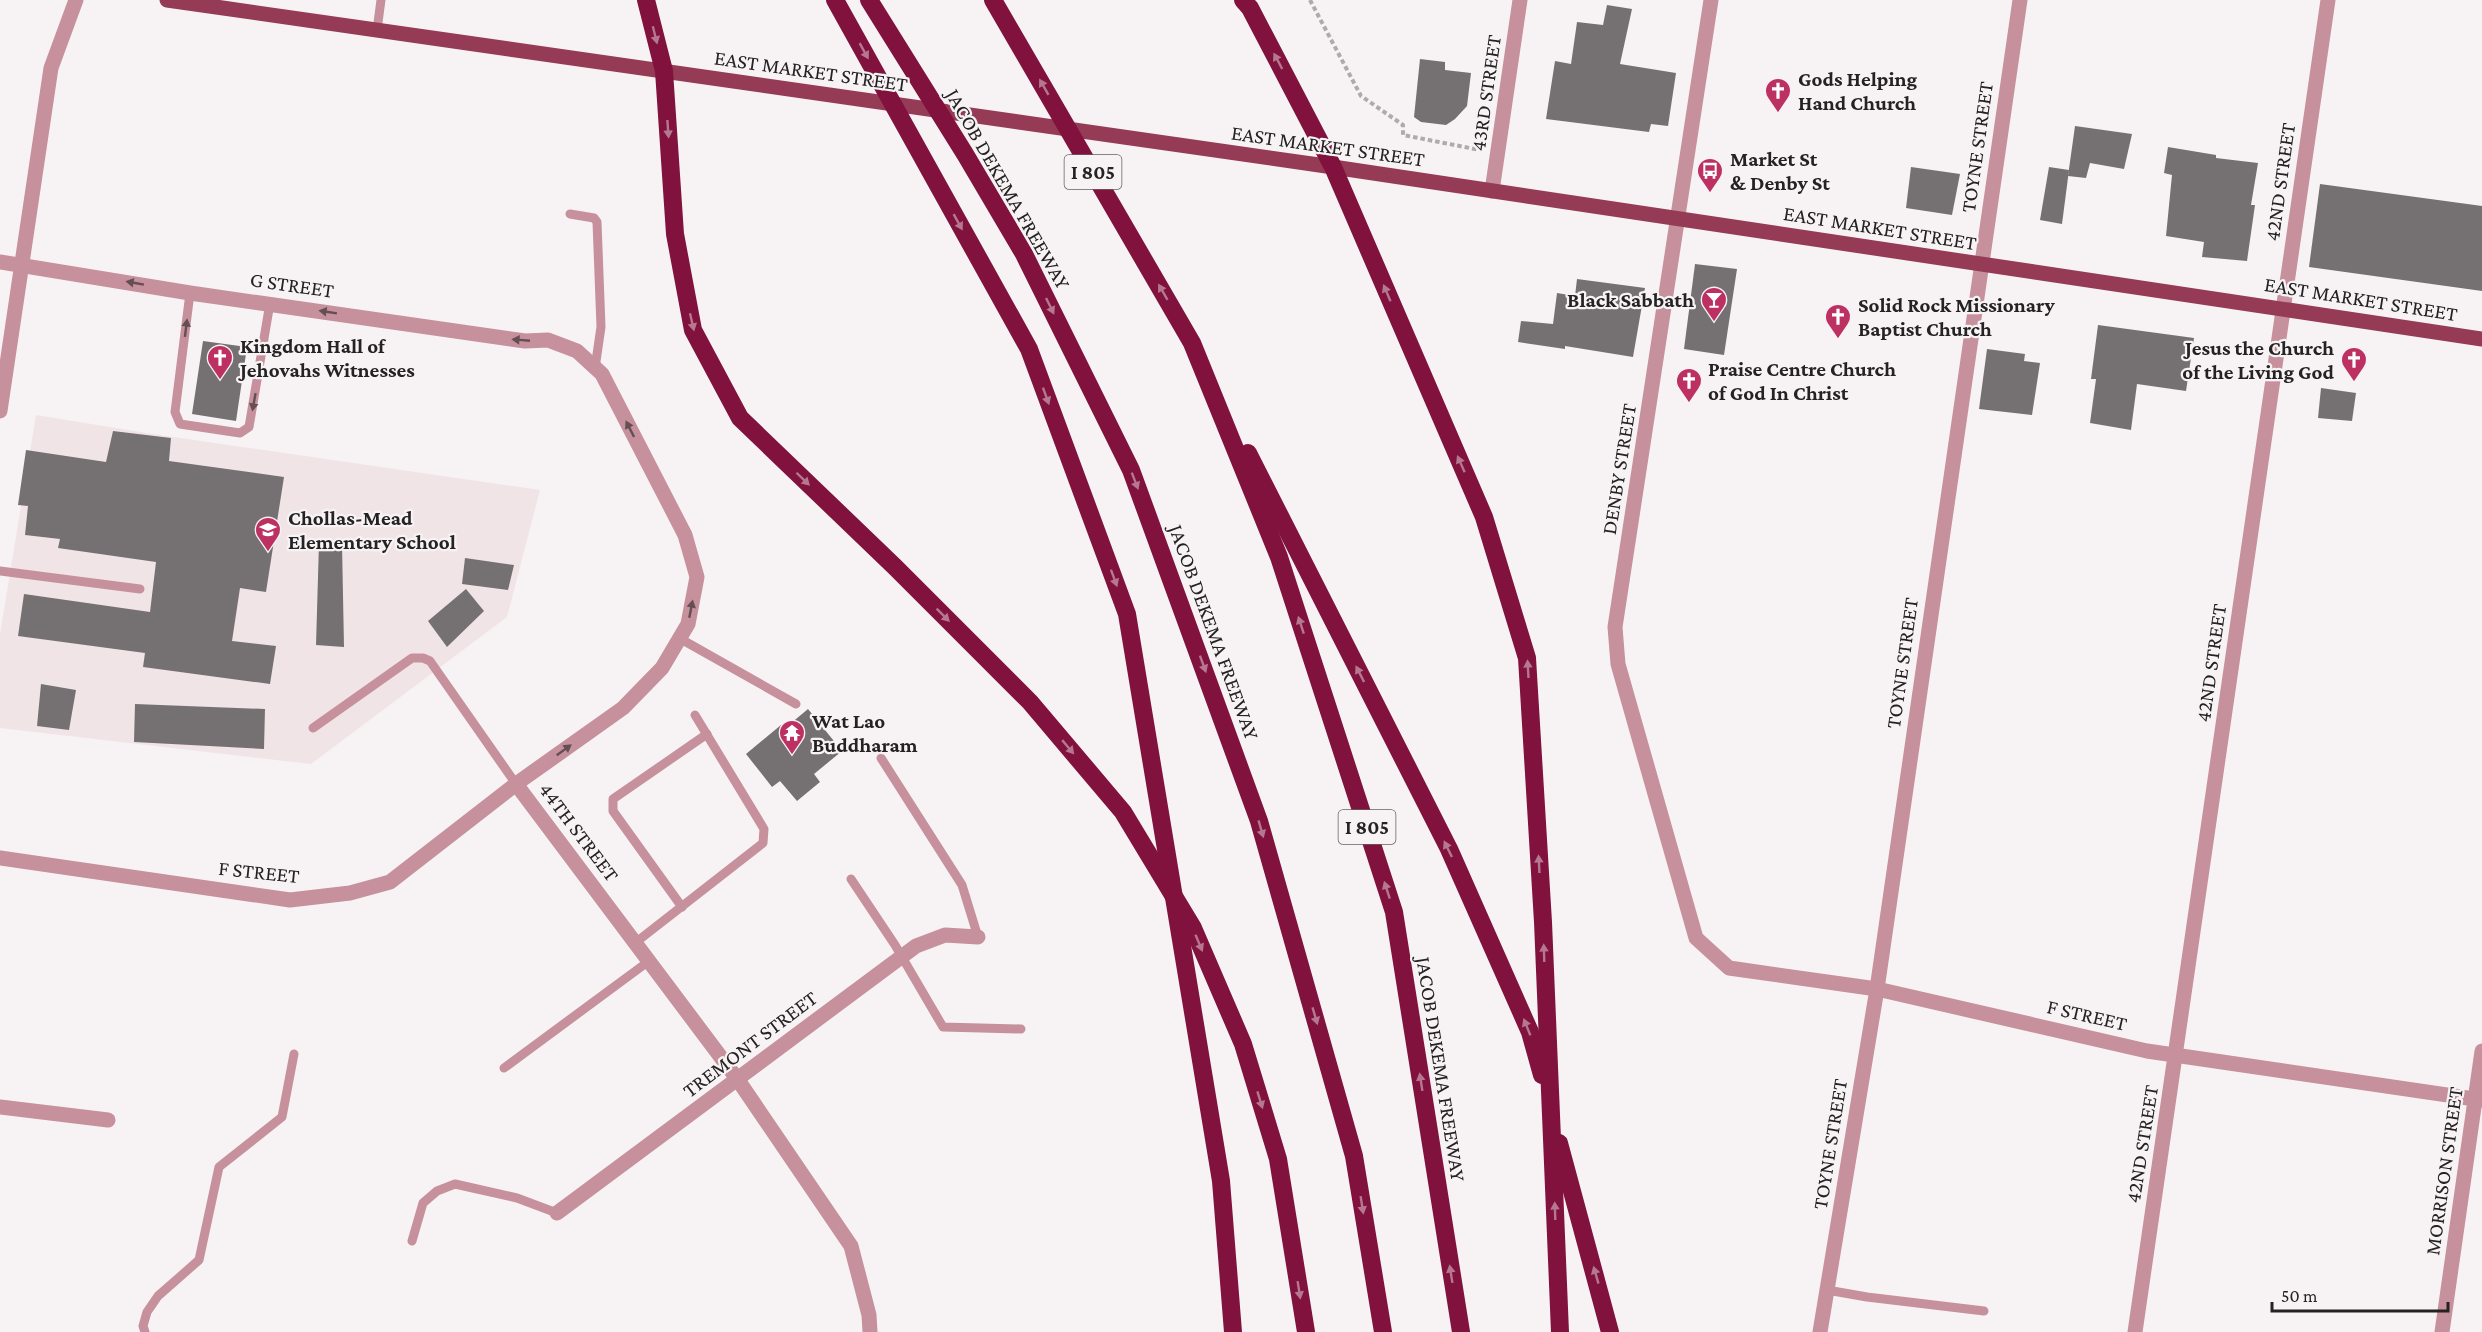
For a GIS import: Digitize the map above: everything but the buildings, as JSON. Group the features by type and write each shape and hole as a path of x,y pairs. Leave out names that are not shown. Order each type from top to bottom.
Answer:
{"highway":[{"path":"646,0 664,71 675,234 693,330 740,418 895,567 1030,702 1123,812 1193,928 1243,1044 1278,1159 1306,1332"},
{"path":"836,0 1029,349 1127,614 1221,1181 1233,1332"},
{"name":"JACOB DEKEMA FREEWAY","path":"869,0 1024,254 1131,470 1259,821 1354,1156 1383,1332"},
{"name":"JACOB DEKEMA FREEWAY","path":"993,0 1192,343 1279,557 1394,912 1461,1332"},
{"path":"1243,0 1266,38 1334,167 1484,517 1527,658 1543,922 1560,1332"},
{"path":"1192,343 1449,849 1530,1032 1610,1332"}],"main road":[{"name":"EAST MARKET STREET","path":"167,0 1334,167 2482,339"}],"street":[{"path":"0,411 51,68 76,0"},
{"name":"43RD STREET","path":"1492,191 1520,0"},
{"name":"DENBY STREET","path":"1696,938 1618,664 1615,627 1711,0"},
{"name":"TOYNE STREET","path":"1820,1332 1877,988 2020,0"},
{"name":"42ND STREET","path":"2135,1332 2177,1055 2282,308 2328,0"},
{"name":"G STREET","path":"0,262 190,293 525,341 548,340 577,351"},
{"name":"44TH STREET","path":"577,351 602,374 685,535 697,577 688,624 662,668 623,708 516,784 738,1080 851,1246 869,1315 870,1332"},
{"name":"F STREET","path":"0,858 290,900 350,893 390,882 516,784"},
{"name":"TREMONT STREET","path":"557,1213 916,946 945,935 978,937"},
{"name":"F STREET","path":"1696,938 1729,968 1877,988 2147,1051 2479,1099"},
{"name":"MORRISON STREET","path":"2442,1332 2479,1099 2482,1051"},
{"path":"0,1107 108,1120"}],"lane":[{"path":"377,30 381,0"},
{"path":"570,213 594,218 597,222 601,327 596,368"},
{"path":"190,293 175,412 180,424 240,433 249,428 270,303"},
{"path":"0,571 140,589"},
{"path":"679,638 796,704"},
{"path":"313,728 412,658 423,658 430,661 516,784"},
{"path":"635,943 763,843 764,829 695,715"},
{"path":"682,907 614,811 613,799 707,734"},
{"path":"881,758 962,885 978,937"},
{"path":"851,879 944,1028 1021,1029"},
{"path":"504,1068 649,962"},
{"path":"145,1332 143,1326 147,1312 158,1296 199,1260 219,1167 282,1117 294,1054"},
{"path":"412,1241 423,1203 437,1191 455,1184 517,1198 557,1213"},
{"path":"1827,1290 1984,1311"}],"path":[{"path":"1310,0 1361,96 1403,125 1402,135 1498,154"}],"shaded area":[{"name":"Chollas-Mead Elementary School","path":"36,415 540,490 507,617 311,764 0,728 0,634"}],"place":[{"name":"Gods Helping Hand Church","path":"1778,114"},
{"name":"Market St & Denby St","path":"1710,194"},
{"name":"Black Sabbath","path":"1714,323"},
{"name":"Solid Rock Missionary Baptist Church","path":"1838,340"},
{"name":"Kingdom Hall of Jehovahs Witnesses","path":"220,381"},
{"name":"Jesus the Church of the Living God","path":"2354,383"},
{"name":"Praise Centre Church of God In Christ","path":"1689,404"},
{"name":"Chollas-Mead Elementary School","path":"268,553"},
{"name":"Wat Lao Buddharam","path":"792,756"}]}
